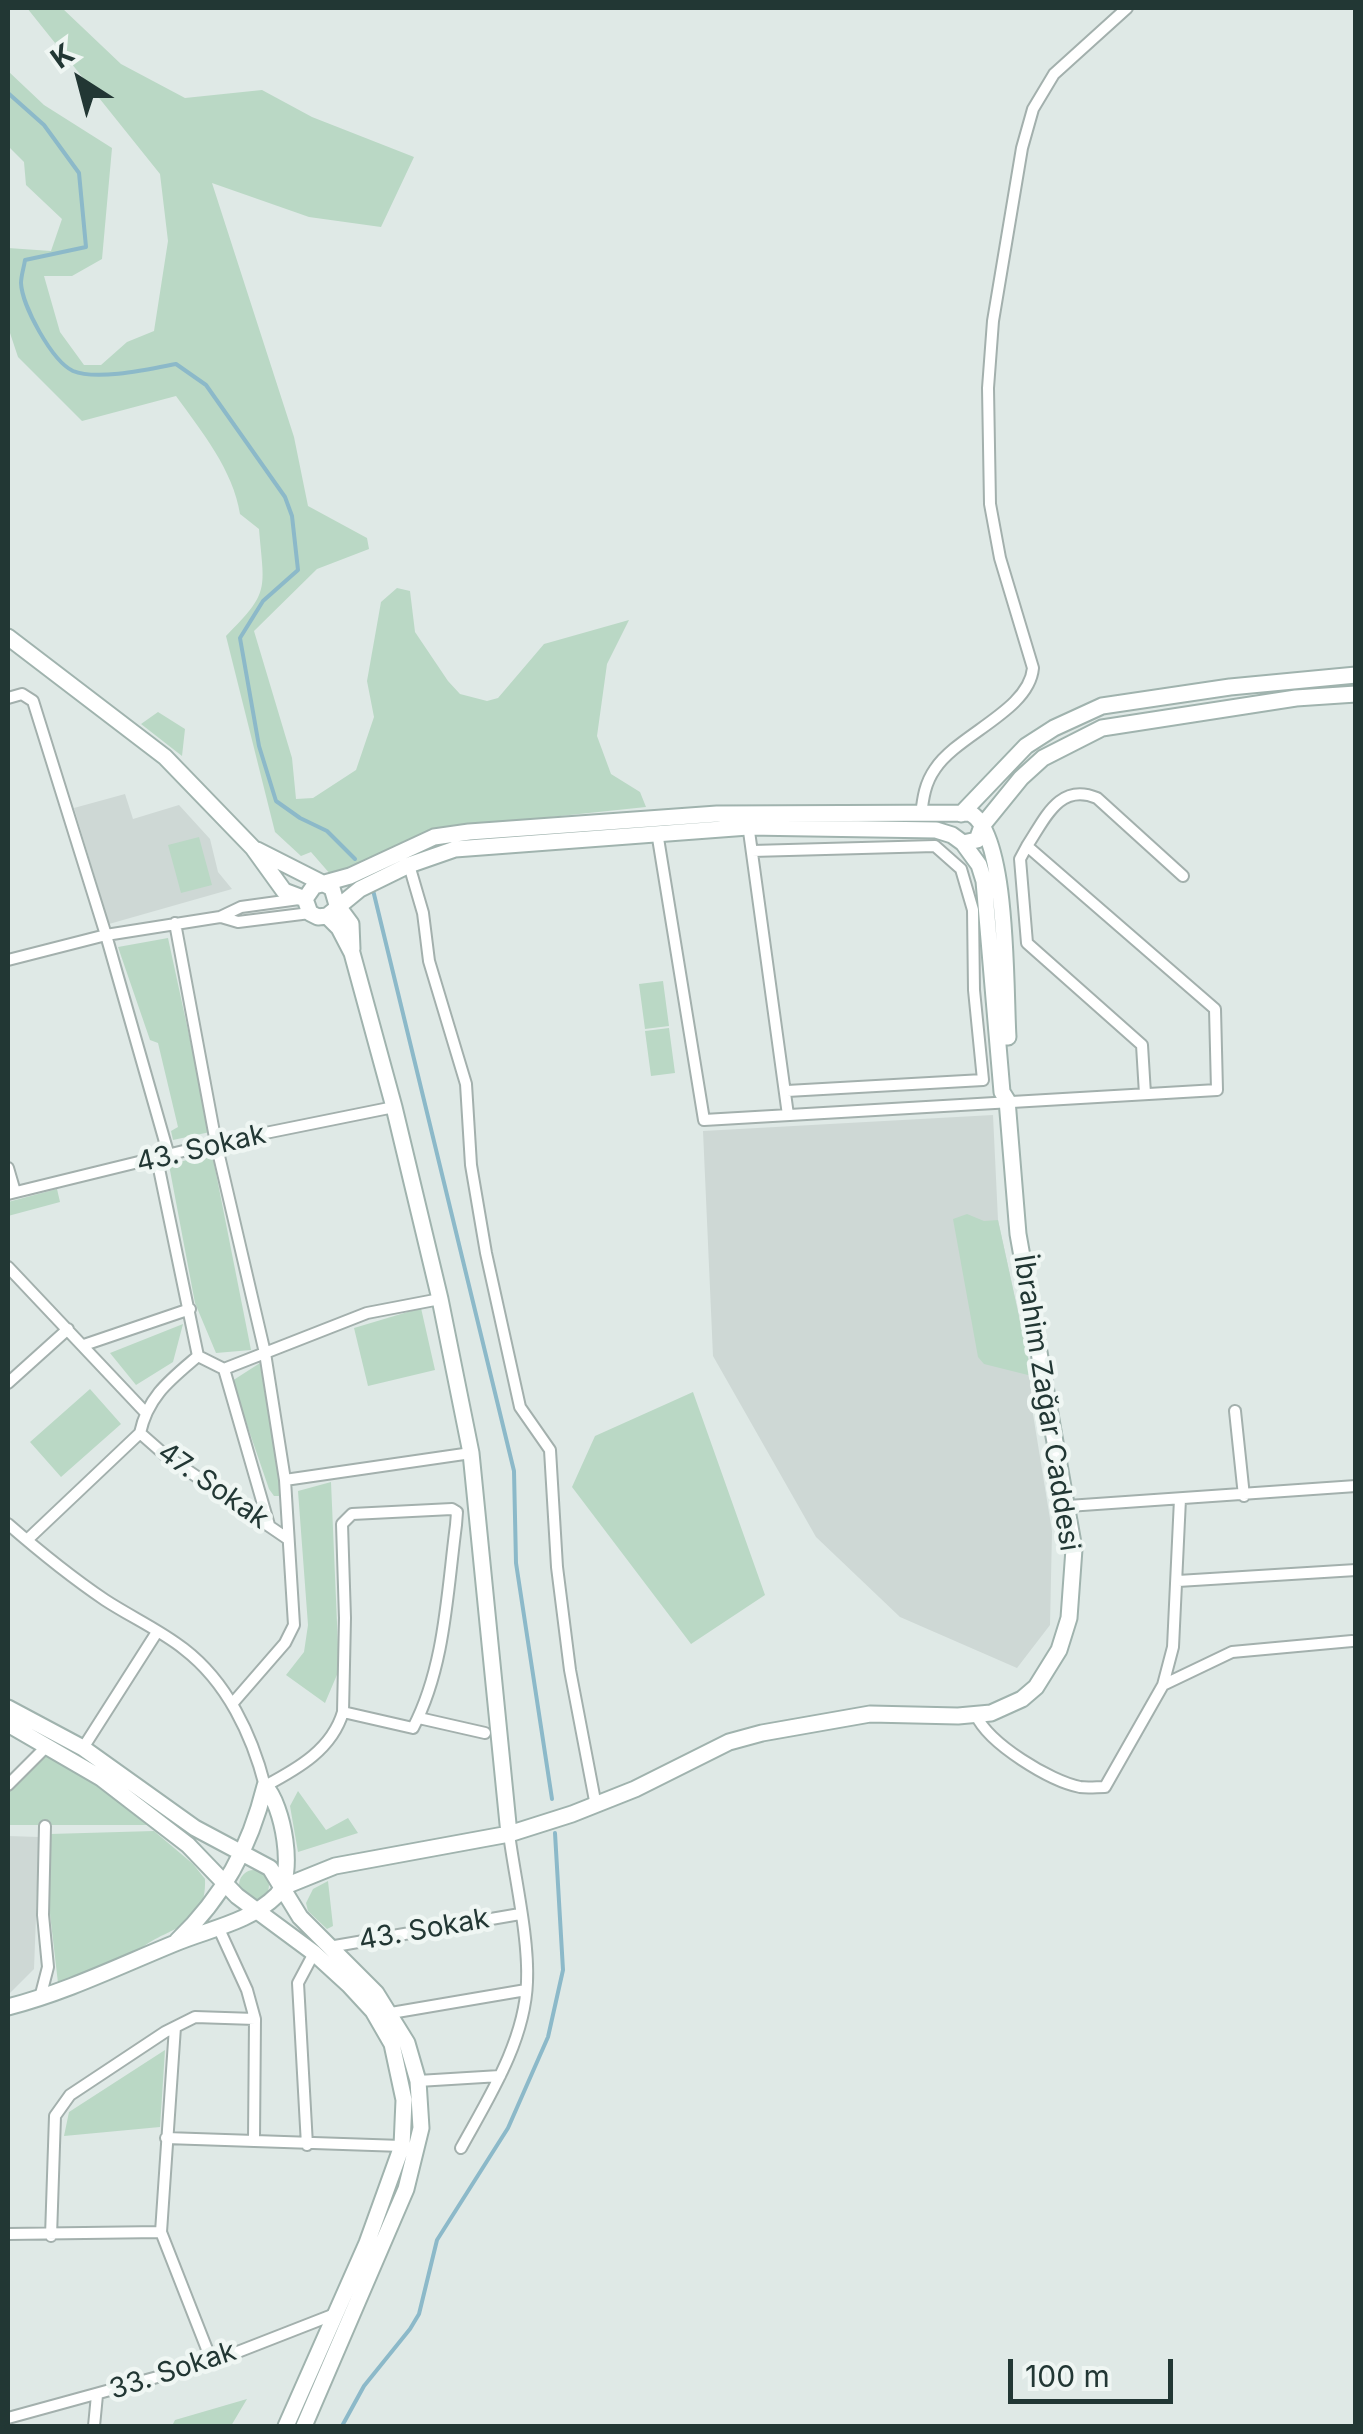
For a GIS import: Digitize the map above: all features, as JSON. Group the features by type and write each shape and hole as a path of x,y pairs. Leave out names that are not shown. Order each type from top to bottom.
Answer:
{"main road":[{"path":"8,637 165,757 254,848 284,891 318,917 409,865 455,849 658,832 748,820 920,828 977,840 982,826 1021,778 1043,758 1102,728 1296,698 1356,694"},
{"path":"958,839 952,824 1026,746 1102,706 1230,687 1356,675"},
{"path":"307,906 310,888 350,876 434,837 469,832 962,813 976,816 982,826"},
{"name":"İbrahim Zağar Caddesi","path":"283,1887 334,1866 509,1834 596,1806 729,1742 870,1714 976,1716 1022,1699 1044,1677 1059,1650 1069,1618 1074,1549 1018,1234 1007,1100 1010,1089 998,875 982,826"},
{"name":"İbrahim Zağar Caddesi","path":"958,839 979,866 984,882 1002,1092 1007,1100"},
{"path":"254,848 335,892 332,910 352,953 394,1107 440,1299 471,1453 509,1834"},
{"path":"8,1708 83,1748 196,1828 270,1868 322,1950 373,2010 392,2044 404,2100 402,2146 367,2243 286,2426"},
{"path":"8,1724 100,1778 164,1825 258,1910 322,1950 376,1993 407,2043 418,2082 422,2128 406,2189 304,2426"},
{"path":"174,1943 200,1918 242,1855 260,1815 266,1786"},
{"path":"8,2007 91,1981 258,1910 283,1887 286,1862 275,1798 266,1786"}],"street":[{"path":"921,815 926,785 935,769 1006,710 1032,680 1033,668 1000,558 990,504 988,405 993,321 1022,148 1033,109 1054,74 1126,8"},
{"path":"8,698 22,694 33,701 106,935 163,1157 198,1356"},
{"path":"1145,1094 1142,1045 1027,942 1020,859 1056,804 1064,797 1083,792 1097,798 1183,876"},
{"path":"748,820 788,1115"},
{"path":"658,832 704,1120 1217,1090 1215,1010 1026,846"},
{"path":"752,851 935,846 961,869 973,910 974,990 983,1080 786,1091"},
{"path":"409,865 423,912 428,961 466,1084 472,1165 486,1253 520,1406 550,1450 557,1567 570,1670 596,1806"},
{"path":"8,960 106,935 220,917 238,922 307,906"},
{"path":"174,923 216,1143 265,1353 286,1480 294,1610 291,1634 232,1704"},
{"path":"1003,944 1027,942"},
{"name":"43. Sokak","path":"12,1193 216,1143 394,1107"},
{"path":"8,1168 12,1193"},
{"path":"8,1267 145,1412"},
{"path":"224,1369 367,1313 440,1299"},
{"path":"84,1345 190,1309"},
{"path":"8,1384 68,1330"},
{"path":"198,1356 224,1369 269,1525"},
{"path":"27,1540 140,1433 145,1412 157,1391 198,1356"},
{"path":"1235,1410 1244,1496"},
{"name":"47. Sokak","path":"140,1433 165,1455 288,1539"},
{"path":"286,1480 471,1453"},
{"path":"1068,1506 1356,1486"},
{"path":"976,1716 984,1730 1045,1773 1080,1787 1105,1788 1164,1685 1173,1648 1180,1498"},
{"path":"8,1525 105,1600 199,1662 232,1704 258,1758 266,1786 318,1752 336,1734 344,1712 342,1524 352,1514 456,1512 441,1642 427,1701 413,1728 344,1712"},
{"path":"1178,1581 1356,1570"},
{"path":"83,1748 157,1632"},
{"path":"1164,1685 1232,1652 1352,1642"},
{"path":"418,1718 486,1733"},
{"path":"8,1785 48,1745"},
{"path":"40,1999 48,1967 43,1915 45,1826"},
{"path":"462,2148 500,2076 523,2012 526,1990 509,1834"},
{"name":"43. Sokak","path":"322,1950 520,1914"},
{"path":"218,1929 247,1990 255,2019 254,2139"},
{"path":"308,2145 298,1983 322,1950"},
{"path":"391,2013 526,1990"},
{"path":"50,2236 56,2116 70,2095 195,2018 255,2019"},
{"path":"175,2027 161,2232 212,2362"},
{"path":"418,2082 500,2076"},
{"path":"166,2138 402,2146"},
{"path":"8,2234 161,2232"},
{"name":"33. Sokak","path":"8,2418 212,2362 336,2314"},
{"path":"94,2426 97,2395"}],"shaded area":[{"path":"125,794 133,819 179,805 210,839 218,872 232,889 109,924 74,808"},
{"path":"993,1115 998,1220 1032,1376 1032,1408 1052,1531 1050,1625 1017,1668 900,1617 816,1537 713,1356 703,1131"},
{"path":"8,1836 39,1837 34,1969 8,1995"}],"green space":[{"path":"27,8 62,8 121,64 185,98 262,90 312,117 414,157 381,227 309,217 212,183 294,437 308,506 367,538 369,549 317,569 254,631 292,758 296,799 313,798 356,770 374,717 367,681 381,602 397,588 410,591 415,632 448,681 460,694 487,701 498,698 544,644 629,620 607,664 597,736 611,774 640,792 646,807 436,829 331,875 311,852 301,856 275,832 226,636 258,598 263,578 259,529 240,514 224,467 176,396 82,421 18,357 8,327 8,248 51,251 62,219 26,185 24,162 8,146 8,71 44,105 112,148 102,259 72,276 44,276 60,332 84,365 101,365 127,342 154,331 168,241 160,174"},
{"path":"158,712 185,729 182,756 141,724"},
{"path":"199,837 212,885 181,893 168,845"},
{"path":"168,938 210,1132 173,1140 171,1131 178,1127 158,1043 150,1040 118,947"},
{"path":"663,981 669,1026 645,1029 639,984"},
{"path":"669,1028 675,1073 651,1076 645,1031"},
{"path":"212,1153 251,1350 216,1353 195,1303 169,1165"},
{"path":"57,1189 60,1202 8,1216 8,1202"},
{"path":"967,1214 984,1221 998,1220 1032,1376 984,1364 978,1357 953,1219"},
{"path":"421,1308 435,1370 368,1386 354,1328"},
{"path":"183,1324 173,1362 136,1385 110,1353"},
{"path":"260,1363 280,1496 274,1496 269,1489 232,1381"},
{"path":"90,1389 121,1424 61,1477 30,1442"},
{"path":"693,1392 765,1595 691,1644 572,1487 595,1436"},
{"path":"331,1482 339,1670 325,1703 286,1675 304,1652 308,1625 298,1491"},
{"path":"48,1745 163,1825 8,1825 8,1785"},
{"path":"298,1791 326,1830 348,1818 358,1833 298,1852 290,1806"},
{"path":"154,1831 205,1879 199,1909 191,1919 135,1954 58,1983 50,1914 50,1834"},
{"path":"254,1870 268,1879 269,1885 260,1899 254,1900 240,1891 239,1885 248,1871"},
{"path":"328,1881 333,1926 327,1929 308,1911 306,1903 313,1889"},
{"path":"165,2050 160,2127 64,2136 69,2112"},
{"path":"247,2399 231,2426 172,2426 175,2420"}],"waterway":[{"path":"8,93 44,125 79,173 86,247 25,260 22,274 27,305 48,345 65,365 83,374 124,373 176,364 206,385 285,497 292,516 298,570 263,601 240,638 259,746 276,801 327,831 355,859"},
{"path":"373,890 514,1471 516,1563 552,1799"},
{"path":"342,2426 364,2386 419,2314 437,2240 508,2128 548,2037 563,1970 555,1833"}]}
